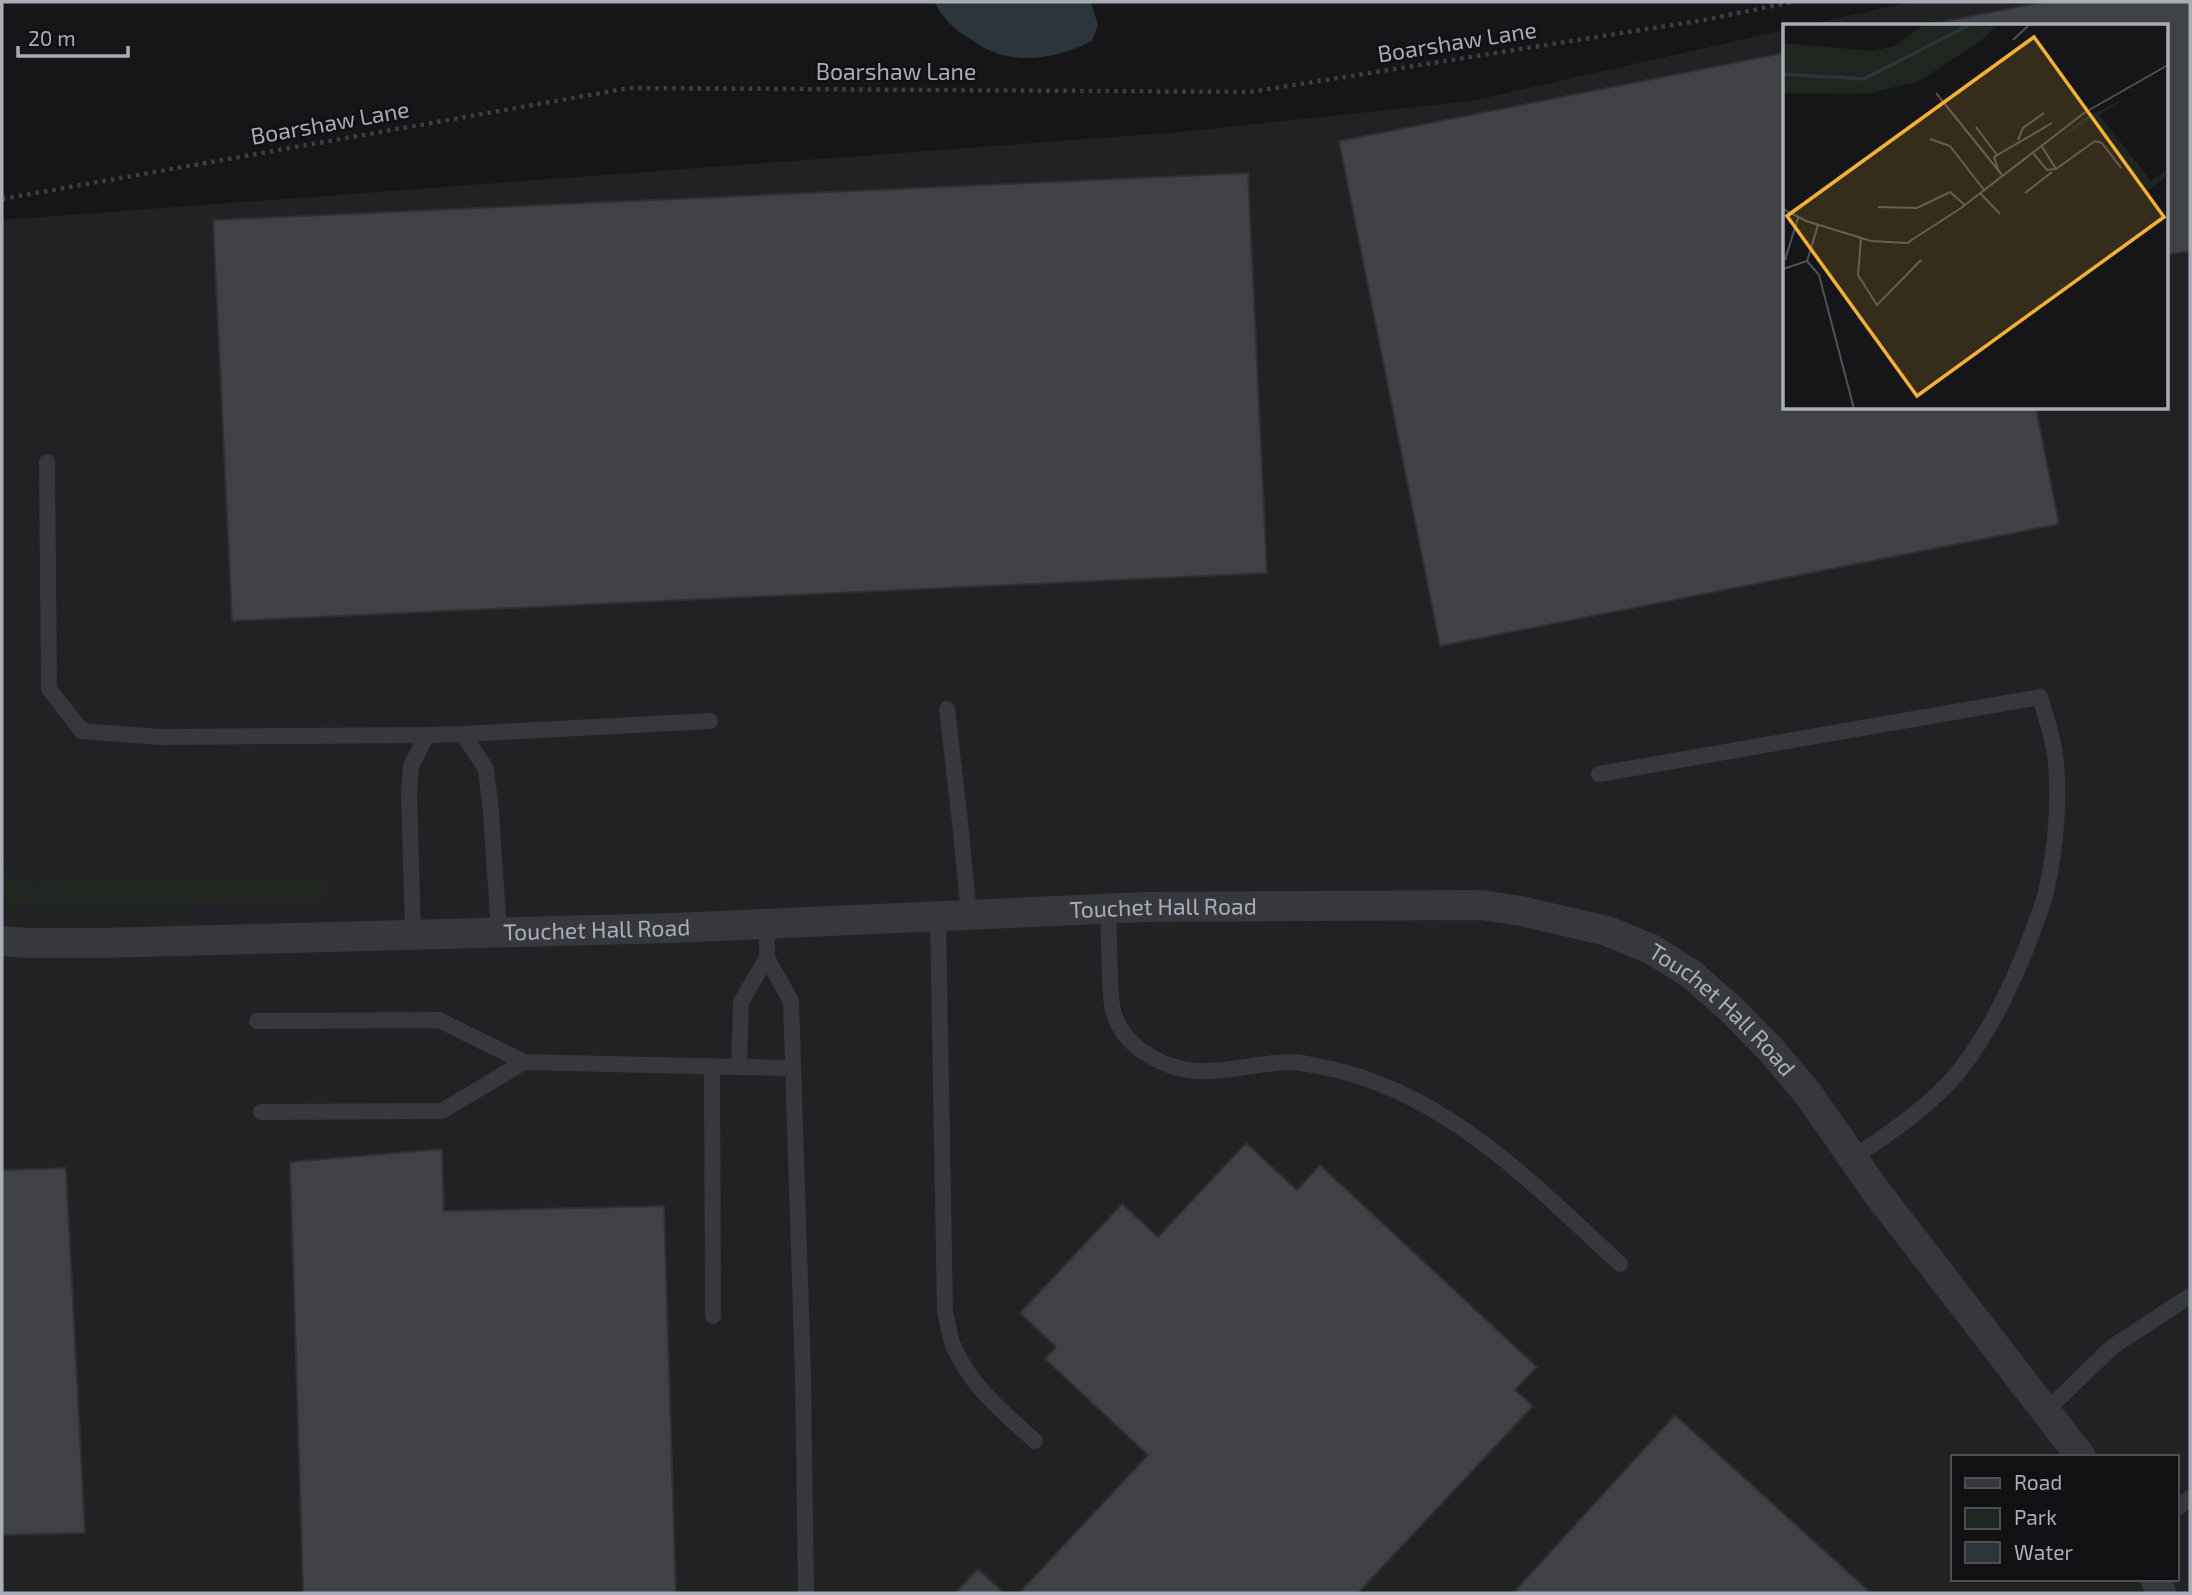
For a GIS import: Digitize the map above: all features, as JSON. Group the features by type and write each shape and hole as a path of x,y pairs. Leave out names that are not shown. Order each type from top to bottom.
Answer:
{"street":[{"name":"Touchet Hall Road","path":"2,941 100,943 499,933 1108,908 1481,905 1521,911 1607,931 1651,949 1691,974 1731,1009 1772,1051 1809,1095 1884,1201 2079,1455"}],"lane":[{"path":"47,462 49,689 82,731 160,737 427,735 710,721"},
{"path":"1599,774 2040,697 2054,750 2057,797 2046,893 2024,954 1991,1022 1960,1069 1923,1107 1853,1157"},
{"path":"947,709 969,915"},
{"path":"463,734 486,769 499,933"},
{"path":"413,935 409,791 411,766 427,735"},
{"path":"1108,908 1112,1011 1124,1033 1142,1051 1165,1063 1191,1071 1225,1071 1293,1062 1354,1074 1403,1092 1453,1121 1522,1174 1620,1264"},
{"path":"938,916 945,1312 953,1345 972,1378 996,1406 1035,1441"},
{"path":"767,923 767,958 791,1001 803,1375 806,1593"},
{"path":"739,1067 741,1002 767,958"},
{"path":"257,1021 439,1020 524,1062 793,1068"},
{"path":"261,1112 442,1111 524,1062"},
{"path":"712,1066 713,1315"},
{"path":"2046,1411 2112,1347 2190,1296"}],"path":[{"name":"Boarshaw Lane","path":"2,200 629,88 1250,92 1704,20 1791,2"}],"shaded area":[{"path":"1910,2 2190,2 2190,1593 2,1593 2,220 1181,132 1471,101 1783,30 1783,410 2168,410 2168,24 1811,24"}],"green space":[{"path":"2,854 11,885 325,881 326,901 102,905 2,901"}],"water":[{"path":"935,2 1091,2 1098,25 1092,41 1068,51 1043,57 1016,57 989,50 960,32 950,24"}],"building":[{"path":"2044,2 2190,2 2190,251 2168,255 2168,24 1930,24"},
{"path":"1783,53 1783,410 2036,410 2059,524 1440,646 1339,141"},
{"path":"1248,173 1267,573 232,621 213,220"},
{"path":"1246,1143 1297,1190 1320,1165 1537,1367 1515,1390 1533,1406 1358,1593 1019,1593 1148,1455 1045,1359 1056,1347 1020,1313 1122,1204 1158,1237"},
{"path":"442,1149 444,1211 664,1206 676,1593 303,1593 290,1162"},
{"path":"66,1168 85,1533 2,1535 2,1170"},
{"path":"1675,1415 1871,1593 1513,1593"},
{"path":"978,1569 1004,1593 955,1593"}]}
